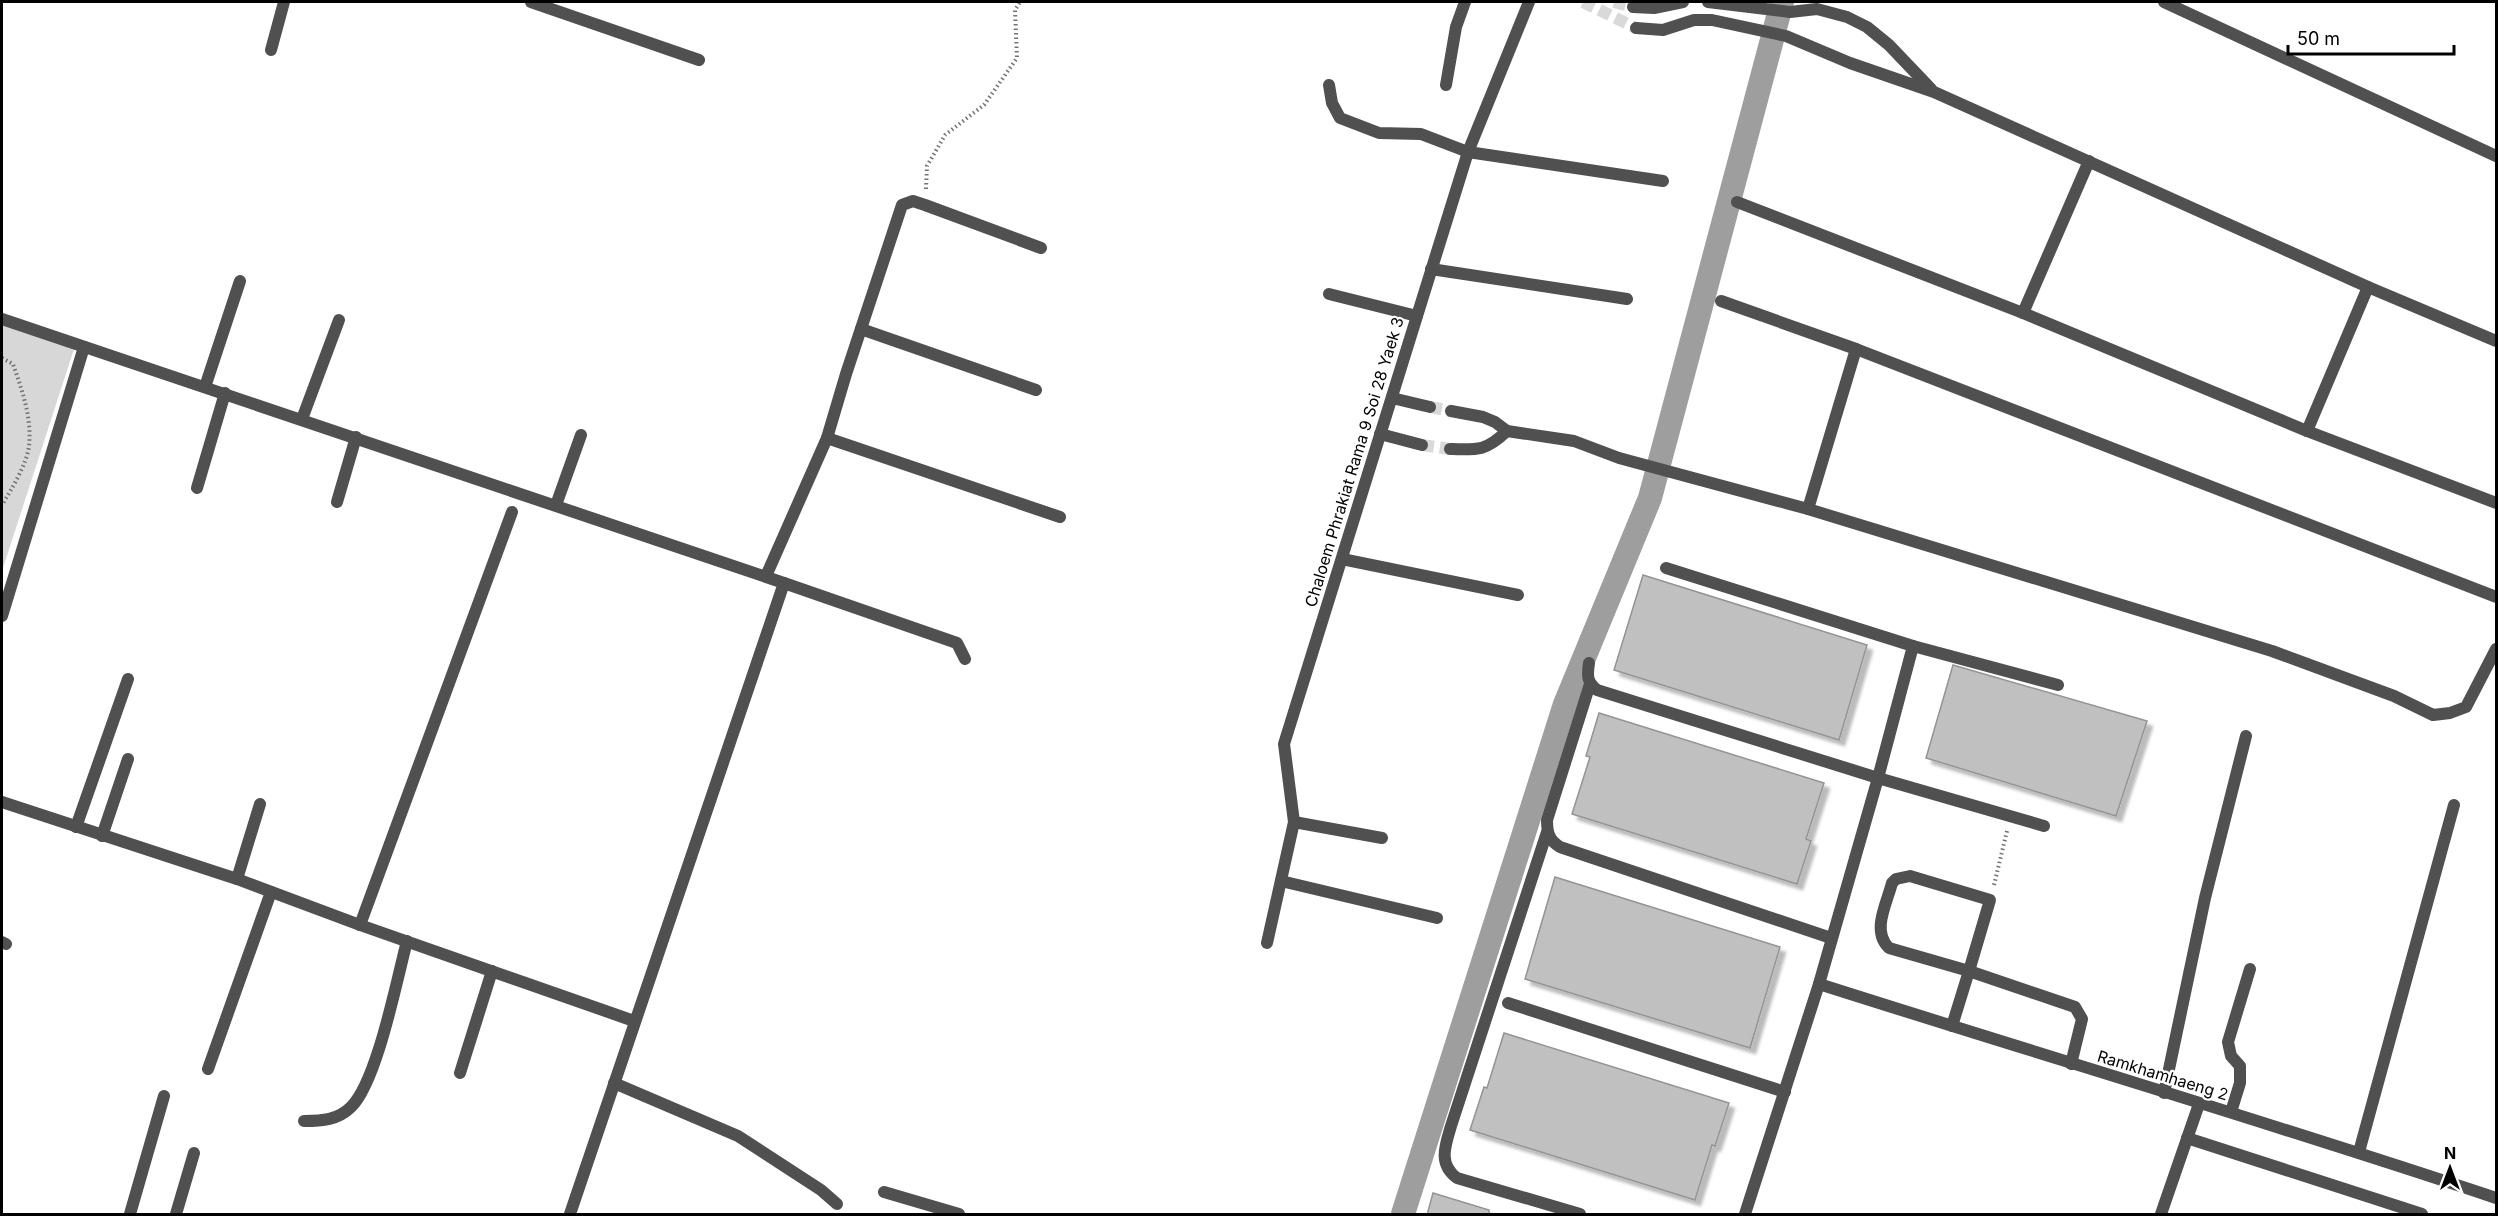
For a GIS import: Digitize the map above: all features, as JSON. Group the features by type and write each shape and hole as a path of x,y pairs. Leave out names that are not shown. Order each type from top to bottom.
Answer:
{"street":[{"path":"270,50 284,2"},
{"path":"531,2 699,60"},
{"path":"1446,85 1456,27 1465,2"},
{"name":"Chaloem Phrakiat Rama 9 Soi 28 Yaek 3","path":"1267,943 1294,822 1284,744 1468,152 1529,2"},
{"path":"1633,7 1654,8 1683,2"},
{"path":"1708,2 1790,12 1816,9 1847,17 1867,27 1889,45 1934,92"},
{"path":"2164,2 2496,156"},
{"path":"1636,28 1663,30 1694,20 1712,20 1786,36 1850,63 1934,92 2368,287 2496,340"},
{"path":"1329,85 1332,103 1340,118 1379,133 1421,134 1468,152 1663,182"},
{"path":"2023,313 2090,161"},
{"path":"766,576 827,438 902,205 913,201 1041,248"},
{"path":"1737,202 2023,313 2307,431 2496,504"},
{"path":"1431,269 1627,299"},
{"path":"205,387 240,281"},
{"path":"2307,431 2368,287"},
{"path":"1329,294 1417,316"},
{"path":"1721,301 1856,350 2496,597"},
{"path":"2,319 766,576 957,643 965,659"},
{"path":"302,419 339,320"},
{"path":"861,329 1036,390"},
{"path":"2,616 84,346"},
{"path":"1808,509 1856,350"},
{"path":"197,488 225,393"},
{"path":"1392,398 1430,407"},
{"path":"1451,411 1483,417 1507,431 1574,441 1619,458 1671,470 1808,509 2272,651 2394,696 2433,715 2450,713 2466,707 2496,649"},
{"path":"1450,449 1478,450 1492,445 1507,431"},
{"path":"1380,434 1422,446"},
{"path":"556,505 581,435"},
{"path":"337,502 356,437"},
{"path":"827,438 1060,517"},
{"path":"360,925 512,512"},
{"path":"1342,559 1518,596"},
{"path":"1666,568 1913,646 2058,685"},
{"path":"570,1215 784,583"},
{"path":"1745,1215 1819,984 1913,646"},
{"path":"1589,663 1587,676 1590,684 1597,690 1878,778 2044,826"},
{"path":"76,827 128,679"},
{"path":"1590,684 1546,820 1551,842 1560,847 1831,938"},
{"path":"2164,1093 2205,898 2246,736"},
{"path":"102,836 129,759"},
{"path":"2,802 237,879 360,925 634,1021"},
{"path":"237,879 260,804"},
{"path":"2359,1152 2454,805"},
{"path":"1294,822 1382,838"},
{"path":"1547,832 1451,1126 1444,1150 1444,1162 1449,1172 1457,1178 1580,1215"},
{"path":"1952,1026 1969,971 1990,900 1910,876 1896,879 1892,883 1880,927 1884,943 1889,948 1969,971 2075,1007 2082,1019 2072,1064"},
{"path":"1281,881 1437,918"},
{"path":"208,1070 270,892"},
{"path":"304,1120 337,1117 352,1106 366,1086 407,941"},
{"path":"2231,1112 2240,1083 2240,1066 2231,1056 2228,1042 2250,969"},
{"path":"460,1073 492,971"},
{"name":"Ramkhamhaeng 2","path":"1819,984 2359,1152 2496,1198"},
{"path":"1508,1003 1785,1092"},
{"path":"614,1083 738,1136 821,1190 837,1204"},
{"path":"130,1215 164,1096"},
{"path":"2161,1215 2199,1104"},
{"path":"2187,1138 2422,1215"},
{"path":"176,1215 194,1153"},
{"path":"884,1191 959,1215"}],"path":[{"path":"925,205 927,166 945,135 984,105 1017,57 1016,10 1020,2"},
{"path":"2,358 13,364 26,401 29,447 13,487 2,506"},
{"path":"1999,868 2010,816"}],"shaded area":[{"path":"2,321 75,346 2,571"}],"building":[{"path":"1643,575 1867,645 1839,740 1614,670"},
{"path":"1953,665 2147,721 2116,816 1926,758"},
{"path":"1599,713 1824,783 1806,839 1811,841 1797,884 1572,814 1590,757 1586,756"},
{"path":"1555,877 1780,947 1750,1048 1525,979"},
{"path":"1504,1033 1729,1103 1715,1146 1712,1145 1695,1200 1470,1130 1484,1087 1487,1088"},
{"path":"1433,1193 1489,1210 1489,1215 1427,1215"}],"waterway":[{"path":"1403,1214 1565,704 1650,498 1782,2"}],"tunnel":[{"path":"1583,2 1636,28"},
{"path":"1614,2 1633,7"},
{"path":"1430,407 1451,411"},
{"path":"1422,445 1450,449"}]}
